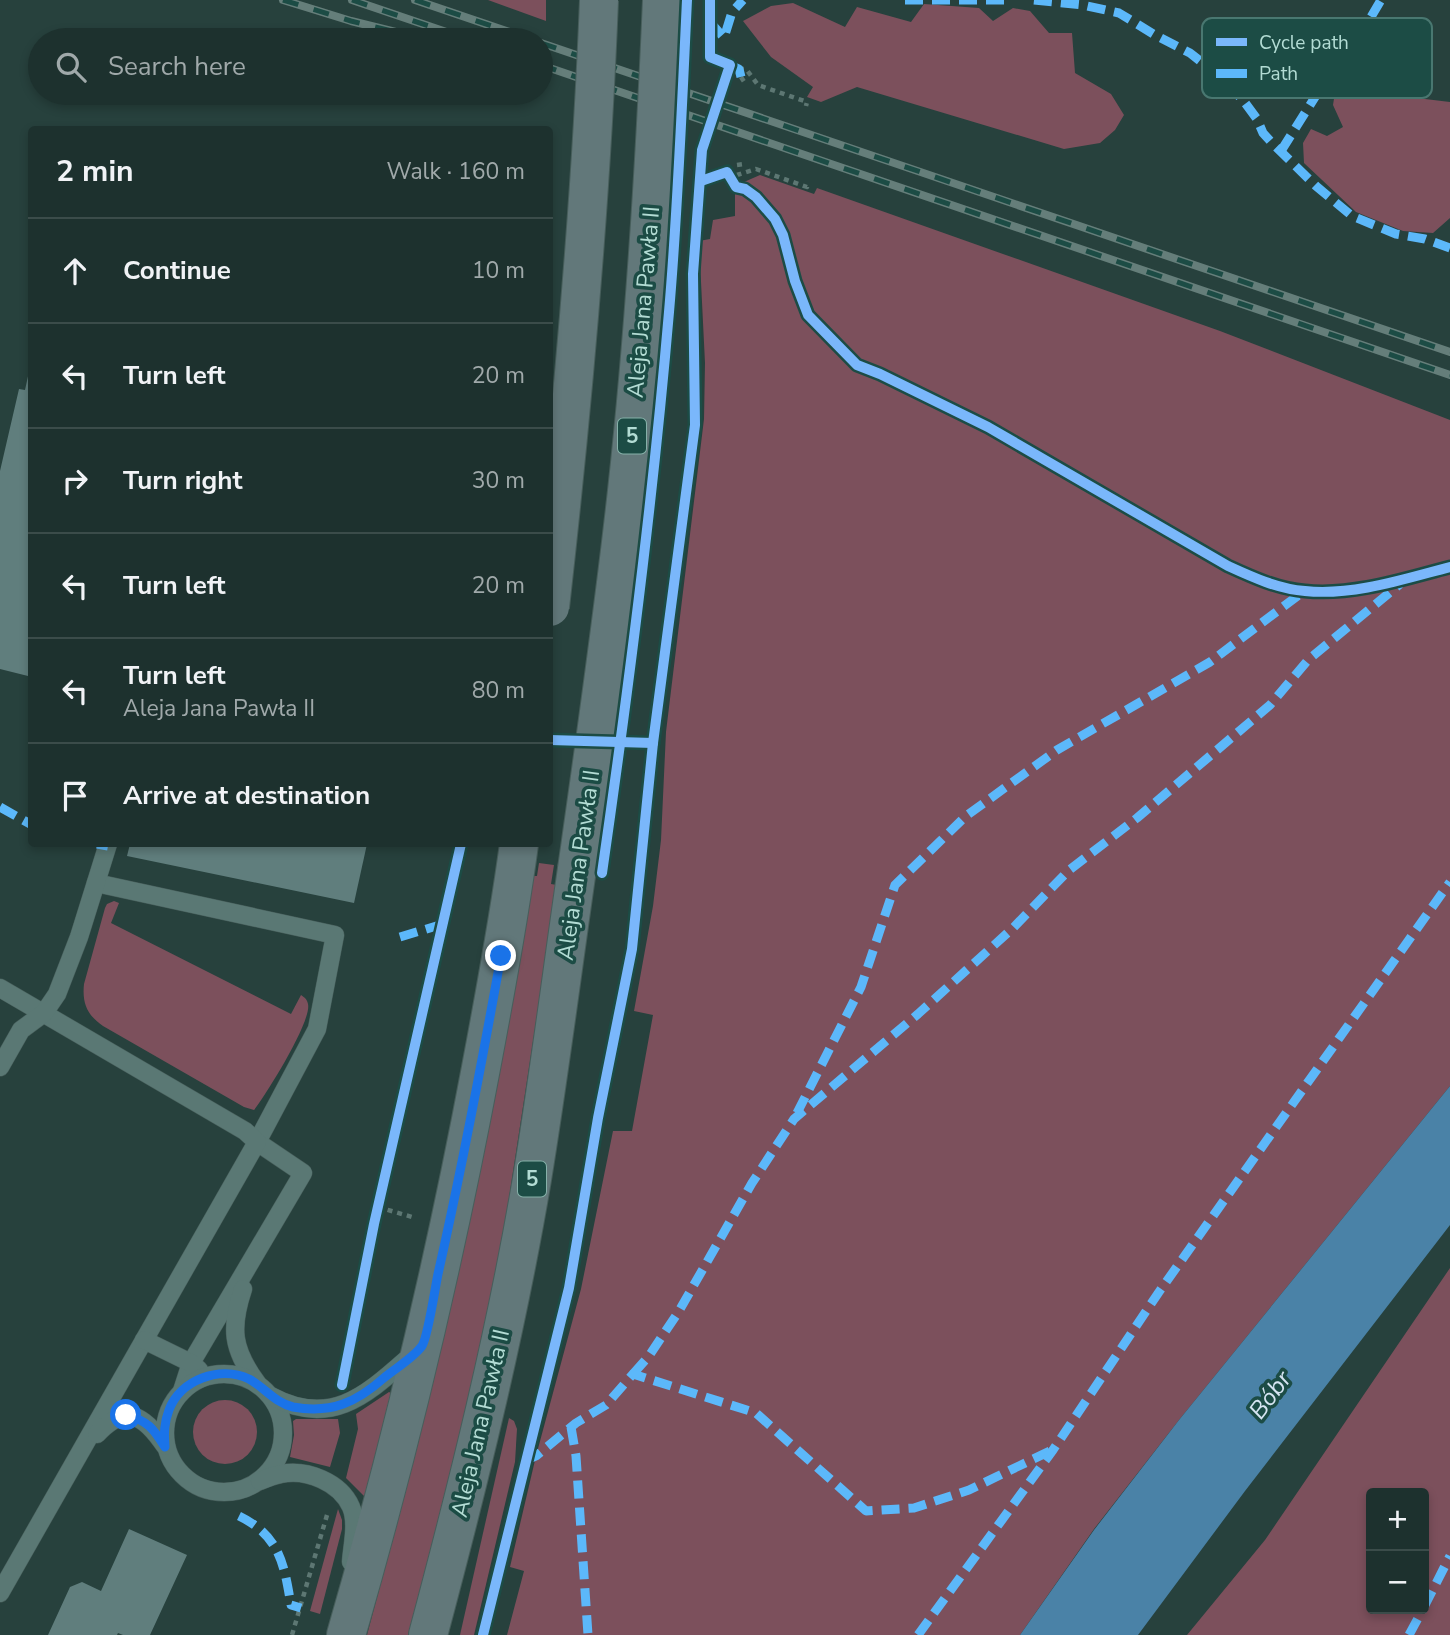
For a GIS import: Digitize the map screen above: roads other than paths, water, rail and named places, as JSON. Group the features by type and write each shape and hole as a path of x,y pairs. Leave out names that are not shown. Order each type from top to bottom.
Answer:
{"main road":[{"path":"553,582 582,298 599,0"},
{"name":"Aleja Jana Pawła II","path":"428,1635 467,1486 518,1252 532,1179 577,869 627,489 644,306 662,0"},
{"path":"345,1635 371,1550 423,1345 466,1151 519,847"}],"lane":[{"path":"0,1067 21,1030 44,1013 57,994 79,937 107,847"},
{"path":"0,1593 257,1142 317,1029 335,935 96,883"},
{"path":"0,988 245,1131 303,1173 191,1363 164,1426 165,1447"},
{"path":"260,1247 242,1291 234,1322 235,1344 244,1365 280,1412 283,1430 281,1450 273,1466 260,1481"},
{"path":"144,1340 191,1363 206,1377"},
{"path":"181,1391 197,1379 217,1374 232,1374 247,1378 290,1406 329,1408 345,1404 367,1393 423,1345"},
{"path":"80,1452 110,1421 126,1415 152,1427 173,1465 186,1480 203,1489 223,1493 242,1490 282,1473 317,1476 342,1494 352,1509 354,1527 345,1635"}],"water":[{"name":"Bóbr","path":"1450,1086 1450,1225 1138,1635 1020,1635 1094,1530 1179,1420"}],"railway":[{"path":"283,0 379,28"},
{"path":"352,0 435,28"},
{"path":"415,0 498,28"},
{"path":"553,47 1450,352"},
{"path":"553,69 1450,375"}]}
